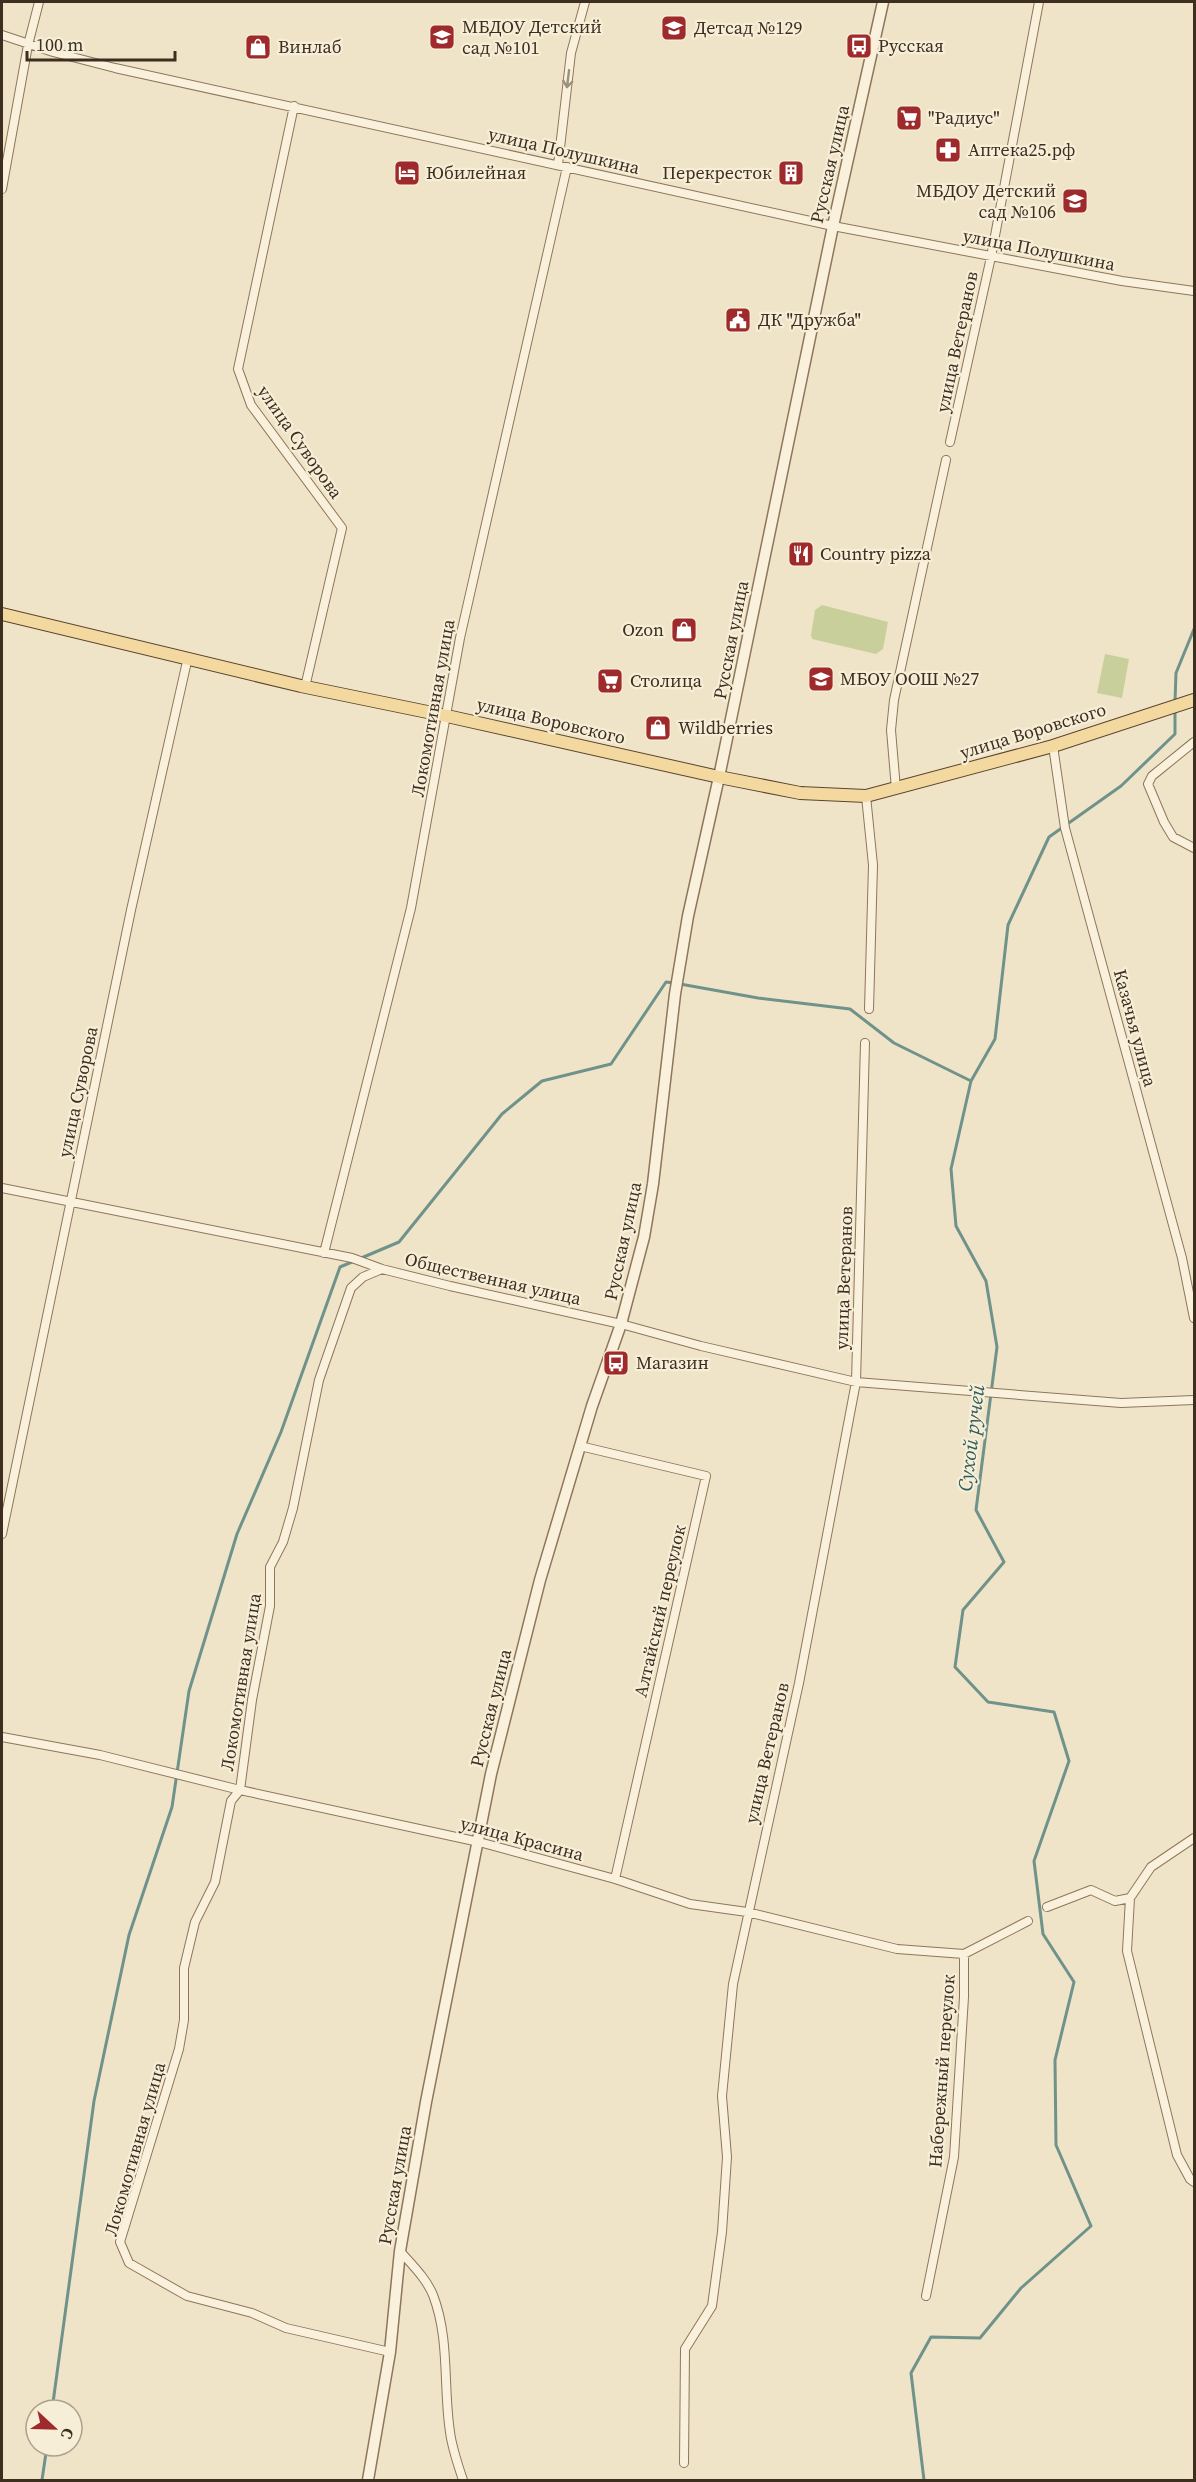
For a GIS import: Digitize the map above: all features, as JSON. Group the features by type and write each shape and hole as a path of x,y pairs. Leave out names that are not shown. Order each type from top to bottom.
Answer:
{"main road":[{"name":"улица Воровского","path":"2,614 305,687 800,793 866,796 896,789 1053,746 1194,700"}],"street":[{"path":"2,189 28,45 39,2"},
{"name":"Локомотивная улица","path":"324,1253 411,908 463,624 562,166 572,53 585,2"},
{"name":"Русская улица","path":"368,2481 390,2352 400,2251 426,2102 491,1774 540,1580 580,1446 621,1323 644,1237 653,1184 676,984 688,916 833,226 883,2"},
{"name":"улица Ветеранов","path":"950,442 991,257 1039,2"},
{"name":"улица Полушкина","path":"2,35 28,45 116,68 833,226 1122,281 1194,291"},
{"name":"улица Суворова","path":"294,106 238,369 251,405 342,528 305,687"},
{"path":"896,789 891,730 894,700 946,460"},
{"name":"улица Суворова","path":"2,1534 131,910 188,657"},
{"path":"1194,742 1152,776 1148,784 1173,837 1194,848"},
{"name":"Казачья улица","path":"1053,746 1065,828 1179,1247 1194,1318"},
{"path":"866,796 873,865 869,1009"},
{"name":"улица Ветеранов","path":"684,2463 685,2349 712,2306 722,2232 727,2157 722,2096 723,2066 733,1984 799,1683 856,1382 865,1043"},
{"name":"Общественная улица","path":"2,1188 352,1258 382,1269 621,1323 701,1346 856,1382 1121,1403 1194,1400"},
{"name":"Локомотивная улица","path":"382,1269 363,1277 351,1288 319,1380 293,1508 283,1542 270,1567 270,1606 252,1700 240,1790 231,1801 215,1882 195,1922 184,1968 184,2020 179,2049 120,2242 129,2263 188,2296 252,2313 286,2328 390,2352"},
{"name":"Алтайский переулок","path":"580,1446 706,1476 615,1879"},
{"name":"улица Красина","path":"2,1737 100,1755 240,1790 478,1842 615,1879 690,1904 747,1912 897,1949 964,1954"},
{"path":"1194,1838 1151,1867 1130,1898 1127,1951 1177,2155 1194,2182"},
{"path":"1047,1907 1091,1890 1115,1900 1130,1898"},
{"path":"964,1954 1028,1921"},
{"name":"Набережный переулок","path":"926,2296 954,2157 964,1997 964,1954"},
{"path":"400,2251 421,2274 433,2295 444,2343 450,2432 463,2481"}],"green space":[{"path":"822,605 888,622 883,649 876,654 812,639 815,610"},
{"path":"1105,654 1129,659 1122,698 1097,693"}],"waterway":[{"name":"Сухой ручей","path":"1175,701 1176,673 1194,629"},
{"name":"Сухой ручей","path":"924,2480 911,2373 931,2337 980,2338 1021,2288 1091,2226 1056,2145 1055,2060 1074,1982 1043,1934 1034,1861 1069,1761 1054,1712 988,1702 955,1667 963,1610 1004,1562 976,1510 997,1347 986,1281 956,1226 951,1169 971,1081 995,1039 1008,925 1049,837 1121,786 1175,734 1175,711"},
{"path":"54,2398 94,2101 129,1935 172,1807 189,1691 237,1534 281,1432 340,1267 399,1242 502,1114 542,1081 611,1064 666,982 674,983"},
{"path":"680,984 758,998 850,1009 894,1043 971,1081"},
{"path":"42,2480 45,2458"}],"place":[{"name":"Детсад №129","path":"674,28"},
{"name":"МБДОУ Детский сад №101","path":"442,37"},
{"name":"Русская","path":"859,46"},
{"name":"Винлаб","path":"258,47"},
{"name":"\"Радиус\"","path":"909,118"},
{"name":"Аптека25.рф","path":"948,150"},
{"name":"Юбилейная","path":"407,173"},
{"name":"Перекресток","path":"791,173"},
{"name":"МБДОУ Детский сад №106","path":"1075,201"},
{"name":"ДК \"Дружба\"","path":"738,320"},
{"name":"Country pizza","path":"801,554"},
{"name":"Ozon","path":"684,630"},
{"name":"МБОУ ООШ №27","path":"821,679"},
{"name":"Столица","path":"610,681"},
{"name":"Wildberries","path":"658,728"},
{"name":"Магазин","path":"616,1363"}]}
